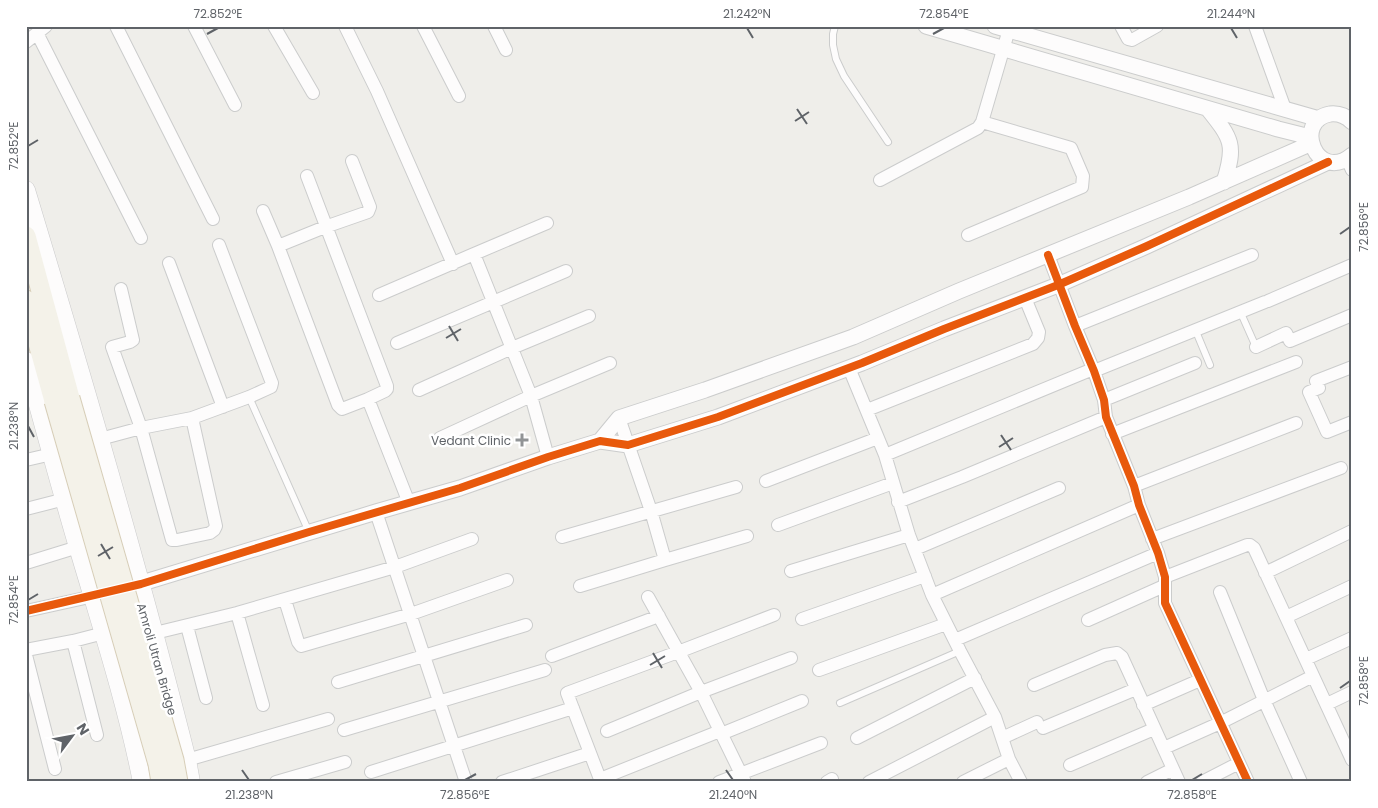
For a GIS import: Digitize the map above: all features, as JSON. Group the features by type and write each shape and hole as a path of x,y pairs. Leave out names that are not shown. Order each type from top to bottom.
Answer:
{"main road":[{"path":"26,190 142,584 191,782"},
{"name":"Amroli Utran Bridge","path":"26,236 47,404 163,722 178,782"},
{"name":"Amroli Utran Bridge","path":"26,300 47,404 158,764 161,782"},
{"path":"26,361 47,404 52,454 94,596 134,744 139,781"}],"street":[{"path":"116,26 213,219"},
{"path":"194,26 235,105"},
{"path":"274,26 313,93"},
{"path":"345,26 377,91 453,264"},
{"path":"423,26 459,96"},
{"path":"494,26 506,50"},
{"path":"926,26 1311,140"},
{"path":"1121,26 1128,39 1132,40 1157,26"},
{"path":"1255,26 1285,110"},
{"path":"880,180 978,128 982,122 1004,48 1005,28 1319,119"},
{"path":"26,42 42,30 142,238"},
{"path":"1208,109 1220,124 1230,144 1231,155 1224,182"},
{"path":"1328,162 1313,149 1311,140 1314,126 1319,119 1326,115 1342,115 1351,120"},
{"path":"968,235 1082,187 1083,176 1071,148 982,122"},
{"path":"600,441 619,418 705,390 853,337 959,291 1224,182 1311,140"},
{"path":"278,246 367,213 370,209 352,161"},
{"path":"26,611 142,584 309,532 460,488 600,441 628,445 718,417 1058,285 1328,162 1350,161"},
{"path":"263,211 338,405 342,409 385,391 387,386 307,176"},
{"path":"379,295 547,223"},
{"path":"100,438 192,418 269,389 272,383 219,245"},
{"path":"474,254 531,396 548,457"},
{"path":"1048,255 1058,285 1094,370 1104,400 1106,417 1134,486 1139,505 1158,553 1165,581 1165,603 1248,782"},
{"path":"1075,326 1252,255"},
{"path":"169,263 223,407"},
{"path":"884,455 1266,301 1352,264"},
{"path":"397,343 566,271"},
{"path":"121,289 133,340 112,347 141,428 172,540 210,533 216,526 192,418"},
{"path":"866,410 1033,344 1038,338 1039,332 1025,298"},
{"path":"1256,346 1286,333 1290,341 1352,315"},
{"path":"419,390 589,316"},
{"path":"853,337 855,365 866,410 884,455 909,535 932,595 995,717 1009,759 1021,782"},
{"path":"1112,434 1296,362"},
{"path":"440,438 531,396 610,363"},
{"path":"1104,400 1195,363"},
{"path":"1352,367 1316,381 1319,388 1309,392 1327,432 1352,422"},
{"path":"368,399 409,503"},
{"path":"898,502 1106,417"},
{"path":"619,418 651,511 665,560"},
{"path":"1134,486 1296,423"},
{"path":"766,481 878,438"},
{"path":"26,460 52,454"},
{"path":"1152,539 1341,468"},
{"path":"778,525 893,483"},
{"path":"562,537 736,487"},
{"path":"915,549 1059,488"},
{"path":"26,509 65,499"},
{"path":"932,595 1139,505"},
{"path":"376,512 466,782"},
{"path":"1265,573 1352,531"},
{"path":"791,571 909,535"},
{"path":"580,586 747,536"},
{"path":"155,632 187,626 284,600 395,567 472,539"},
{"path":"1088,620 1165,581 1250,545 1254,548 1350,752"},
{"path":"26,563 78,547"},
{"path":"957,645 1158,553"},
{"path":"802,619 925,576"},
{"path":"284,600 301,646 411,614 507,580"},
{"path":"1286,617 1352,586"},
{"path":"1220,592 1264,700 1301,782"},
{"path":"648,597 700,692 743,778"},
{"path":"237,613 263,705"},
{"path":"774,615 567,693 600,779 802,701"},
{"path":"552,656 659,616"},
{"path":"818,670 946,624"},
{"path":"338,682 526,625"},
{"path":"187,626 206,698"},
{"path":"26,650 104,633"},
{"path":"1306,659 1352,638"},
{"path":"73,641 97,735"},
{"path":"1034,684 1104,655 1117,653 1122,657 1179,782"},
{"path":"26,655 55,769"},
{"path":"607,730 791,658"},
{"path":"344,730 439,700 546,670"},
{"path":"1164,748 1220,723 1313,676"},
{"path":"857,738 975,678"},
{"path":"1143,705 1200,680"},
{"path":"1002,738 1136,689"},
{"path":"1326,704 1352,692"},
{"path":"372,772 573,708"},
{"path":"869,782 995,717"},
{"path":"187,760 328,719"},
{"path":"1070,765 1154,729"},
{"path":"719,782 743,778 821,743"},
{"path":"502,782 590,753"},
{"path":"963,782 1009,759"},
{"path":"276,782 345,762"},
{"path":"1202,782 1239,763"},
{"path":"1147,782 1173,769"}],"lane":[{"path":"835,26 833,45 836,59 844,76 888,142"},
{"path":"1240,311 1256,346"},
{"path":"1195,329 1210,365"},
{"path":"249,397 309,532"},
{"path":"840,703 957,645"}],"cycle path":[{"path":"26,611 141,584 460,488 600,441 628,445 718,417 862,363 1058,285 1328,162"},
{"path":"1048,255 1094,371 1104,400 1106,417 1134,486 1139,505 1158,553 1165,577 1165,603 1248,782"}],"place":[{"name":"Vedant Clinic","path":"522,440"}]}
